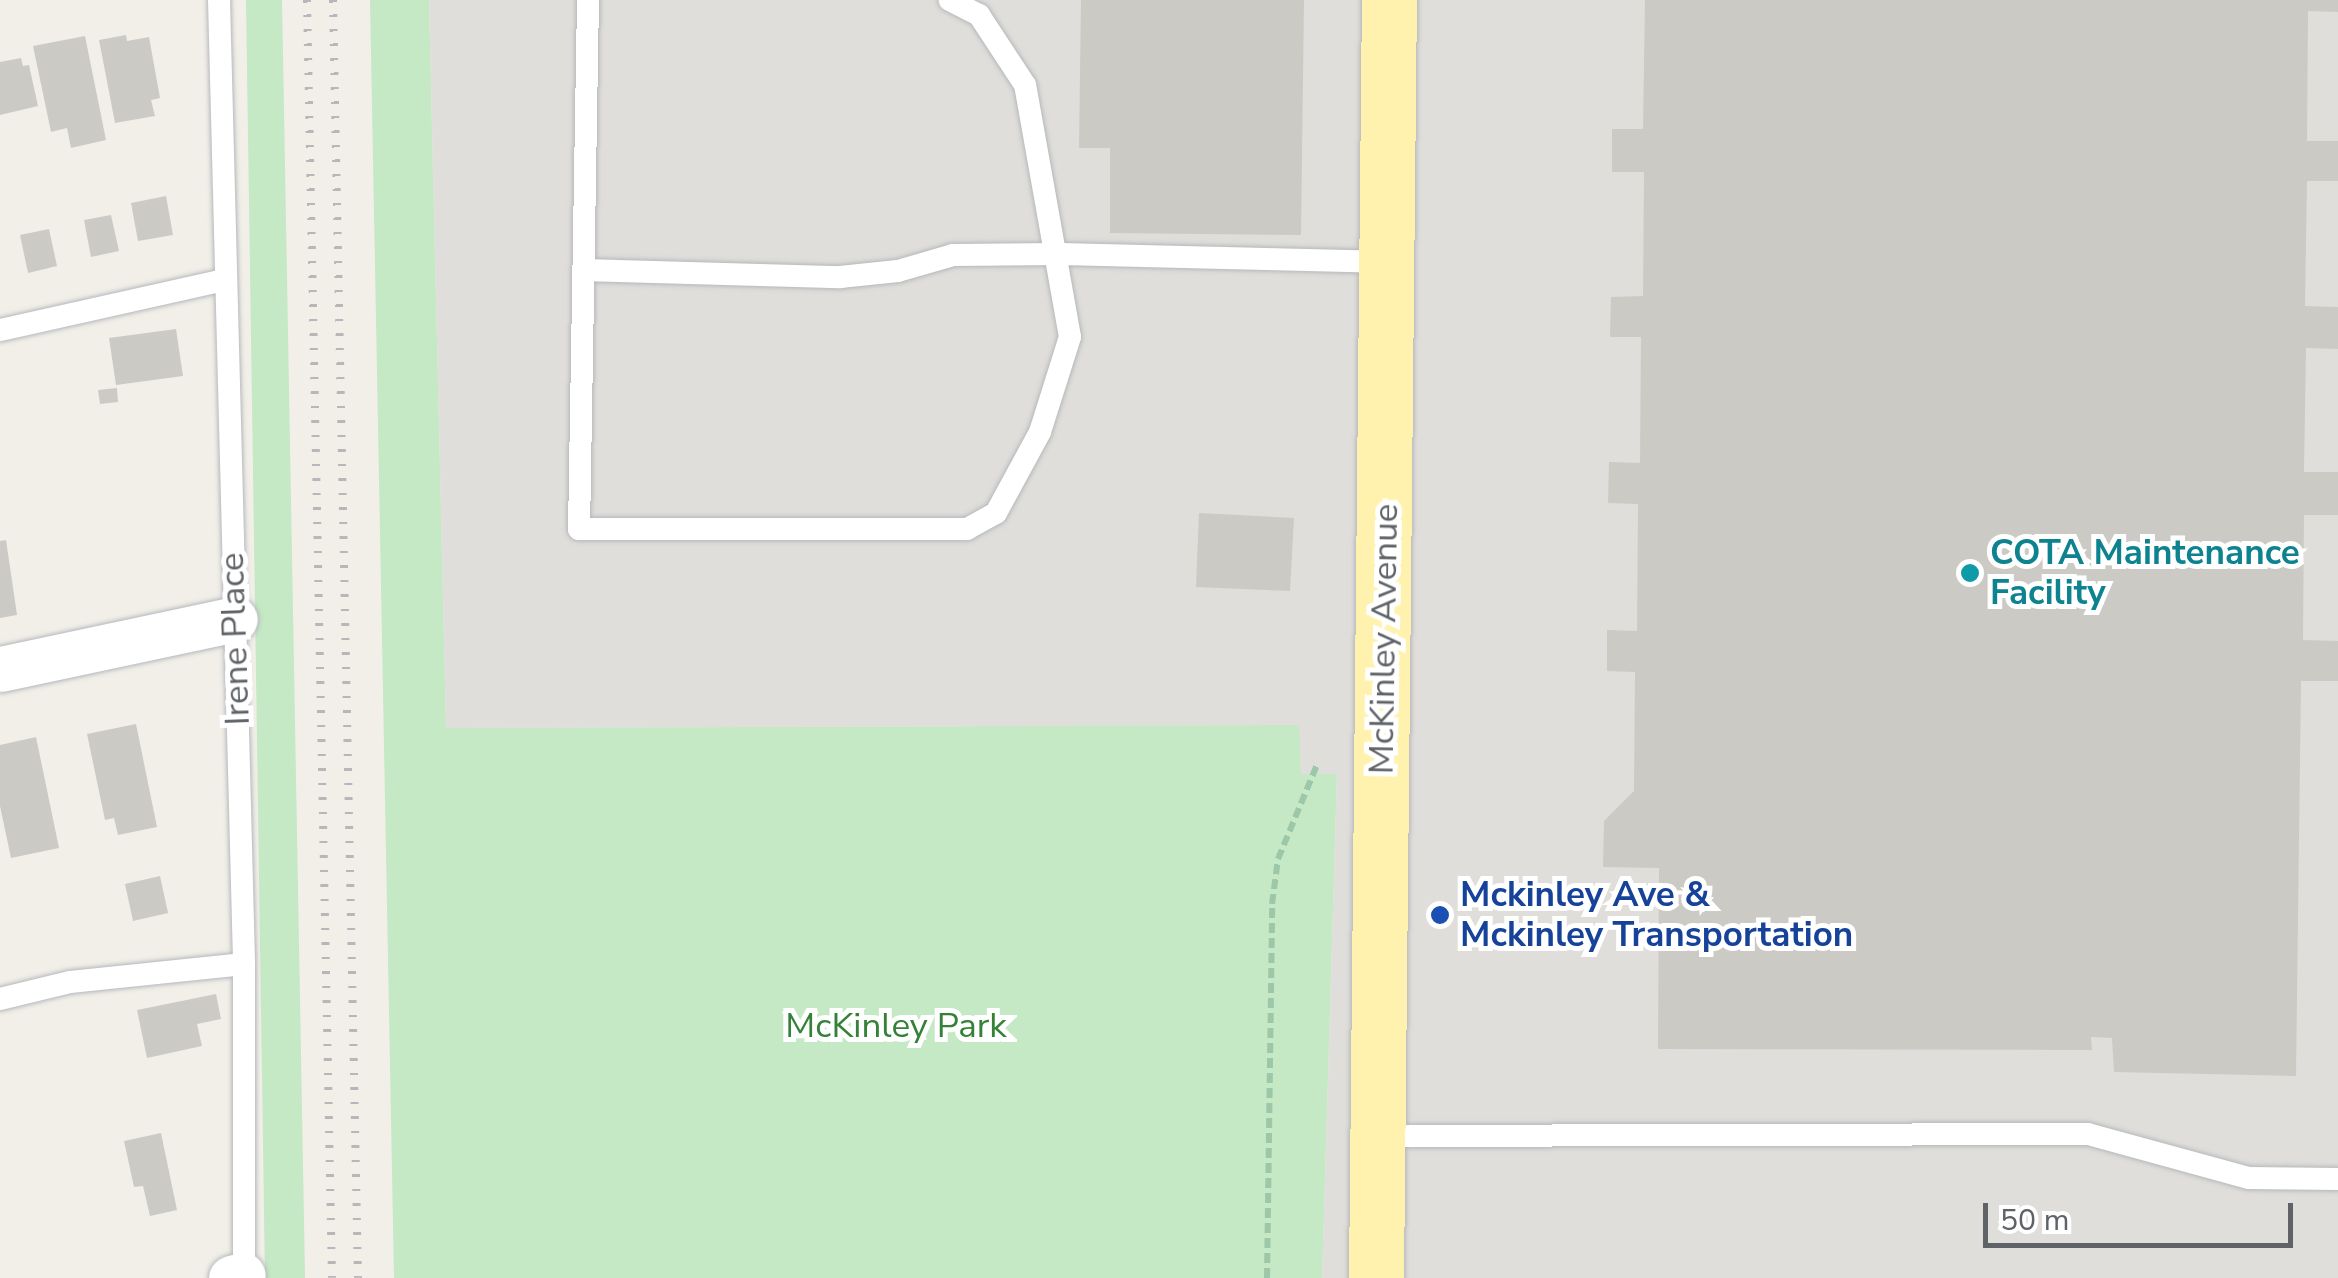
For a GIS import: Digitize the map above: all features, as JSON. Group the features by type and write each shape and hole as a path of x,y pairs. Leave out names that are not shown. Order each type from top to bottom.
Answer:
{"main road":[{"name":"McKinley Avenue","path":"1376,1278 1389,0"}],"street":[{"path":"0,669 235,619"}],"lane":[{"name":"Irene Place","path":"220,0 223,280 244,964 239,1277"},
{"path":"588,0 579,529 967,529 996,513 1040,432 1070,336 1059,254 1025,85 979,15 950,0"},
{"path":"583,270 840,277 898,271 953,255 1388,262"},
{"path":"0,330 223,280"},
{"path":"0,998 70,982 244,964"},
{"path":"1378,1136 2088,1134 2249,1178 2338,1179"}],"path":[{"path":"1266,1278 1272,904 1278,859 1317,765"}],"shaded area":[{"path":"429,0 2338,0 2338,1278 1322,1278 1337,775 1301,774 1298,725 446,728"}],"green space":[{"path":"246,0 282,0 305,1278 265,1278"},
{"name":"McKinley Park","path":"370,0 429,0 446,728 1299,725 1301,774 1337,774 1322,1278 394,1278"}],"building":[{"path":"1081,0 1304,0 1301,235 1110,233 1110,148 1079,148"},
{"name":"COTA Maintenance Facility","path":"1645,0 2338,0 2338,12 2308,11 2307,141 2338,141 2338,181 2307,181 2305,306 2338,307 2338,349 2306,348 2304,472 2338,472 2338,515 2304,515 2303,640 2338,641 2338,681 2301,681 2296,1076 2114,1072 2112,1038 2091,1037 2092,1050 1658,1049 1659,868 1603,867 1604,821 1634,791 1635,672 1607,671 1607,630 1637,631 1638,504 1608,503 1609,462 1640,463 1641,337 1610,337 1611,297 1643,296 1644,172 1612,172 1612,129 1643,129"},
{"path":"126,35 127,41 149,37 160,98 151,100 155,116 115,123 99,40"},
{"path":"85,36 106,140 71,148 67,128 51,132 33,46"},
{"path":"21,58 23,66 29,65 38,106 0,115 0,62"},
{"path":"166,196 173,235 138,241 131,203"},
{"path":"111,215 119,251 91,257 84,220"},
{"path":"49,229 57,266 28,273 20,235"},
{"path":"176,329 183,376 116,385 109,338"},
{"path":"117,388 118,402 100,404 98,390"},
{"path":"1199,513 1294,518 1290,591 1196,587"},
{"path":"6,540 17,615 0,618 0,541"},
{"path":"136,724 157,827 118,835 114,818 105,820 87,734"},
{"path":"36,737 59,848 11,858 0,806 0,745"},
{"path":"160,876 168,913 133,921 125,884"},
{"path":"216,994 221,1019 197,1024 202,1046 147,1058 137,1010"},
{"path":"161,1133 177,1210 150,1216 143,1186 134,1187 124,1141"}],"railway":[{"path":"307,0 332,1278"},
{"path":"333,0 358,1278"}],"place":[{"name":"COTA Maintenance Facility","path":"1970,573"},
{"name":"Mckinley Ave & Mckinley Transportation","path":"1440,915"}]}
